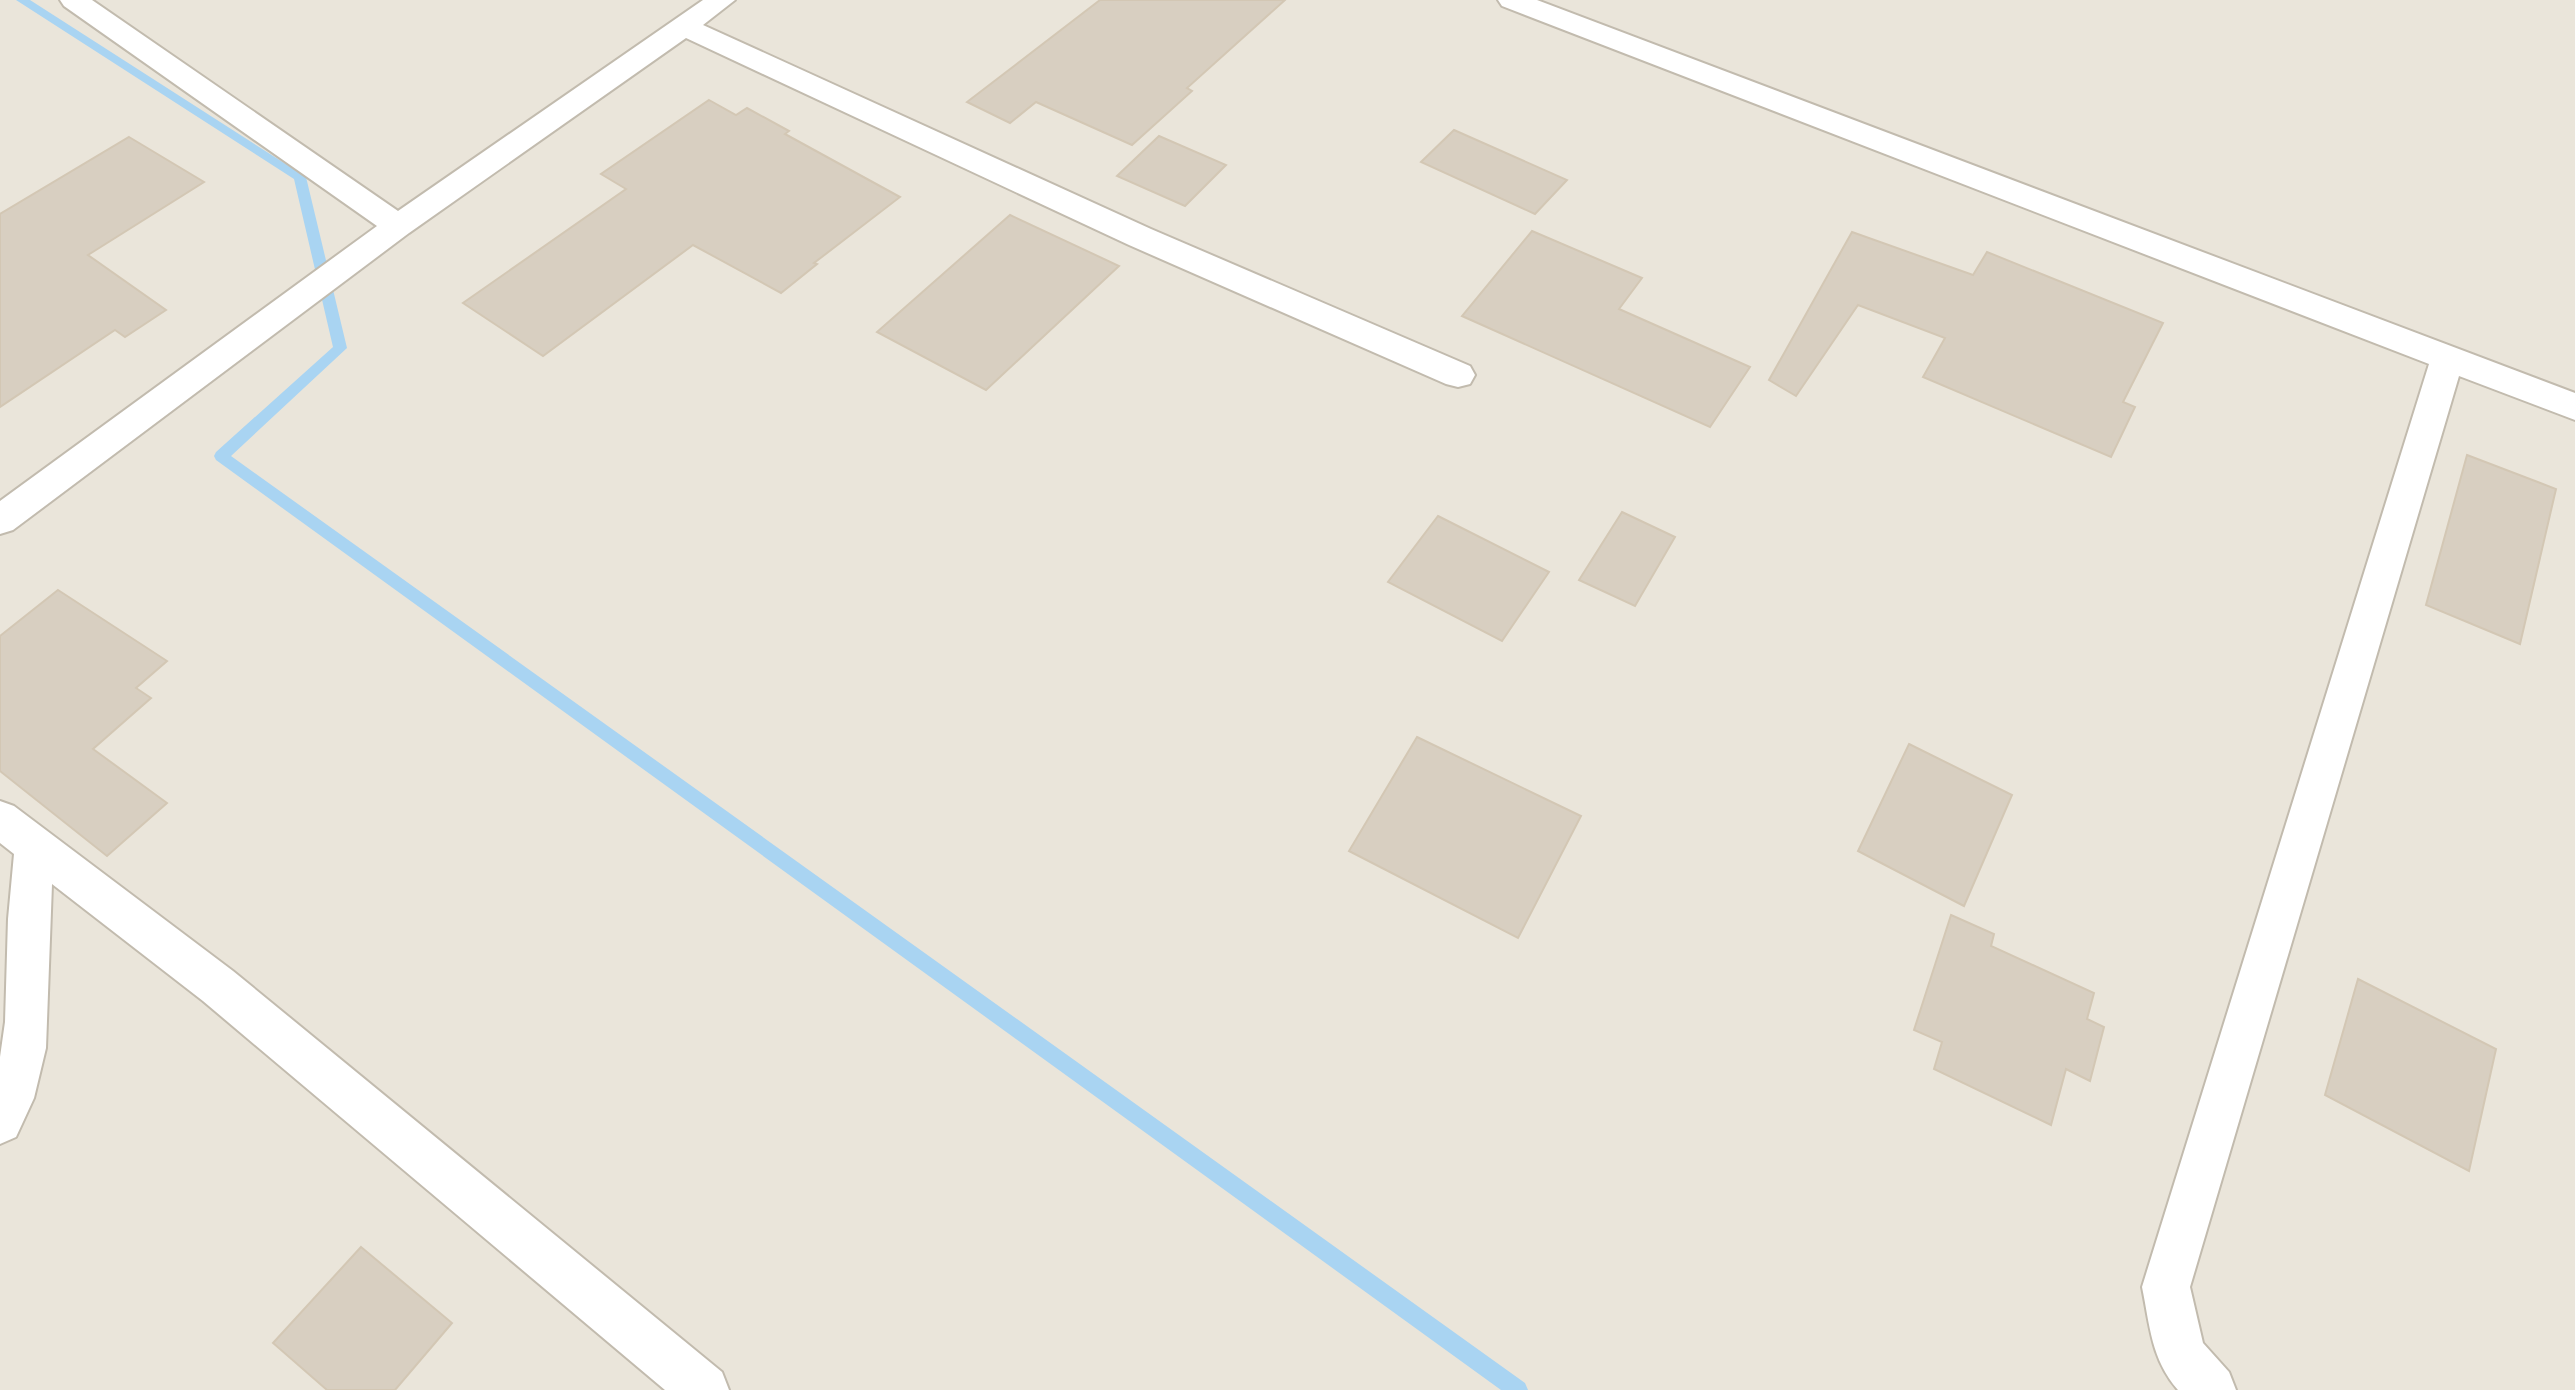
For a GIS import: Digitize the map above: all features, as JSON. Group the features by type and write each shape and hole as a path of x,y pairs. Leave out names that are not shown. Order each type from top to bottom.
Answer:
{"street":[{"path":"74,0 398,226"},
{"path":"0,519 398,226 720,0"},
{"path":"1512,0 2575,407"},
{"path":"682,26 1140,237 1458,375"},
{"path":"2211,1390 2181,1356 2166,1287 2447,360"},
{"path":"0,819 229,995 704,1390"},
{"path":"0,1121 6,1111 20,1066 27,1030 29,916 35,848"}],"shaded area":[{"path":"0,0 2575,0 2575,1390 0,1390"}],"building":[{"path":"1100,0 1285,0 1187,88 1192,91 1132,145 1036,102 1010,123 967,102"},
{"path":"709,100 736,115 747,108 789,131 785,134 900,197 814,263 817,264 781,293 693,245 543,356 463,303 626,189 601,174"},
{"path":"1454,130 1567,180 1535,214 1421,162"},
{"path":"1159,136 1226,165 1185,206 1117,176"},
{"path":"129,137 204,182 88,255 166,310 125,337 115,330 0,407 0,214"},
{"path":"1010,215 1119,266 986,390 877,332"},
{"path":"1532,231 1642,278 1619,309 1750,367 1710,427 1462,316"},
{"path":"1852,232 1973,275 1987,252 2163,323 2123,402 2135,407 2111,457 1923,377 1945,338 1858,305 1796,396 1769,380"},
{"path":"2467,455 2556,489 2520,644 2426,605"},
{"path":"1622,512 1675,537 1635,606 1579,580"},
{"path":"1438,516 1549,572 1502,641 1388,582"},
{"path":"58,590 167,661 136,688 151,698 93,749 167,803 107,856 0,771 0,636"},
{"path":"1417,737 1581,816 1518,938 1349,851"},
{"path":"1909,744 2012,795 1964,906 1858,851"},
{"path":"1951,915 1994,934 1991,946 2094,993 2087,1019 2104,1027 2090,1081 2066,1069 2051,1125 1934,1069 1942,1042 1914,1030"},
{"path":"2358,979 2496,1049 2469,1171 2325,1095"},
{"path":"361,1247 452,1323 395,1390 327,1390 273,1343"}],"waterway":[{"path":"22,0 300,177 340,348 221,456 1518,1390"}]}
